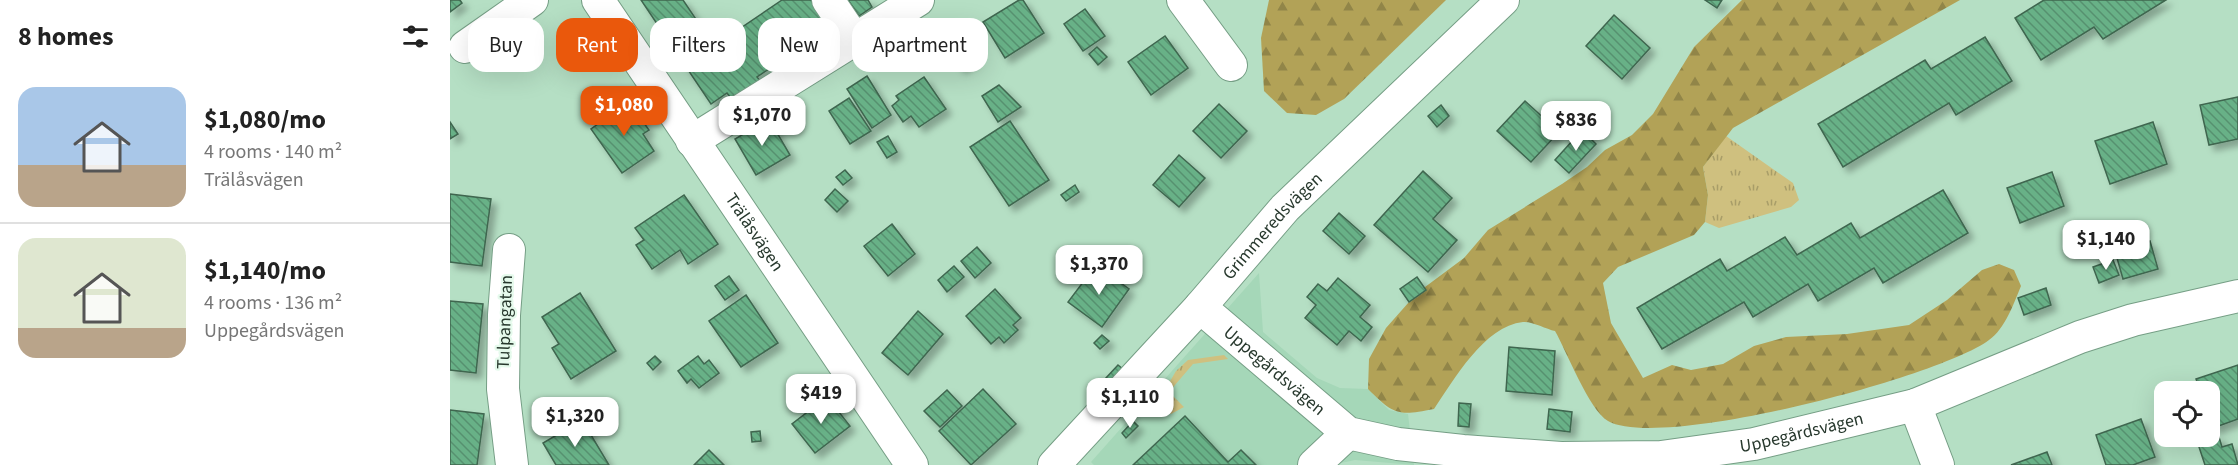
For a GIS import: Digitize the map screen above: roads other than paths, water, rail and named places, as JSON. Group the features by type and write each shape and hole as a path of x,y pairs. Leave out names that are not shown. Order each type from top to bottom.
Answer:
{"street":[{"path":"465,47 532,0"},
{"name":"Trälåsvägen","path":"598,0 912,465"},
{"path":"828,0 852,36"},
{"path":"890,18 918,0"},
{"path":"1183,0 1231,65"},
{"name":"Grimmeredsvägen","path":"1054,465 1200,307 1285,208 1503,0"},
{"path":"692,141 852,42"},
{"name":"Tulpangatan","path":"508,250 503,389 512,465"},
{"name":"Uppegårdsvägen","path":"1200,307 1348,433 1398,444 1463,451 1561,458 1661,457 1754,444 1915,405 2080,337 2133,320 2238,296"},
{"path":"1915,405 1938,465"},
{"path":"1314,465 1348,433"}]}
